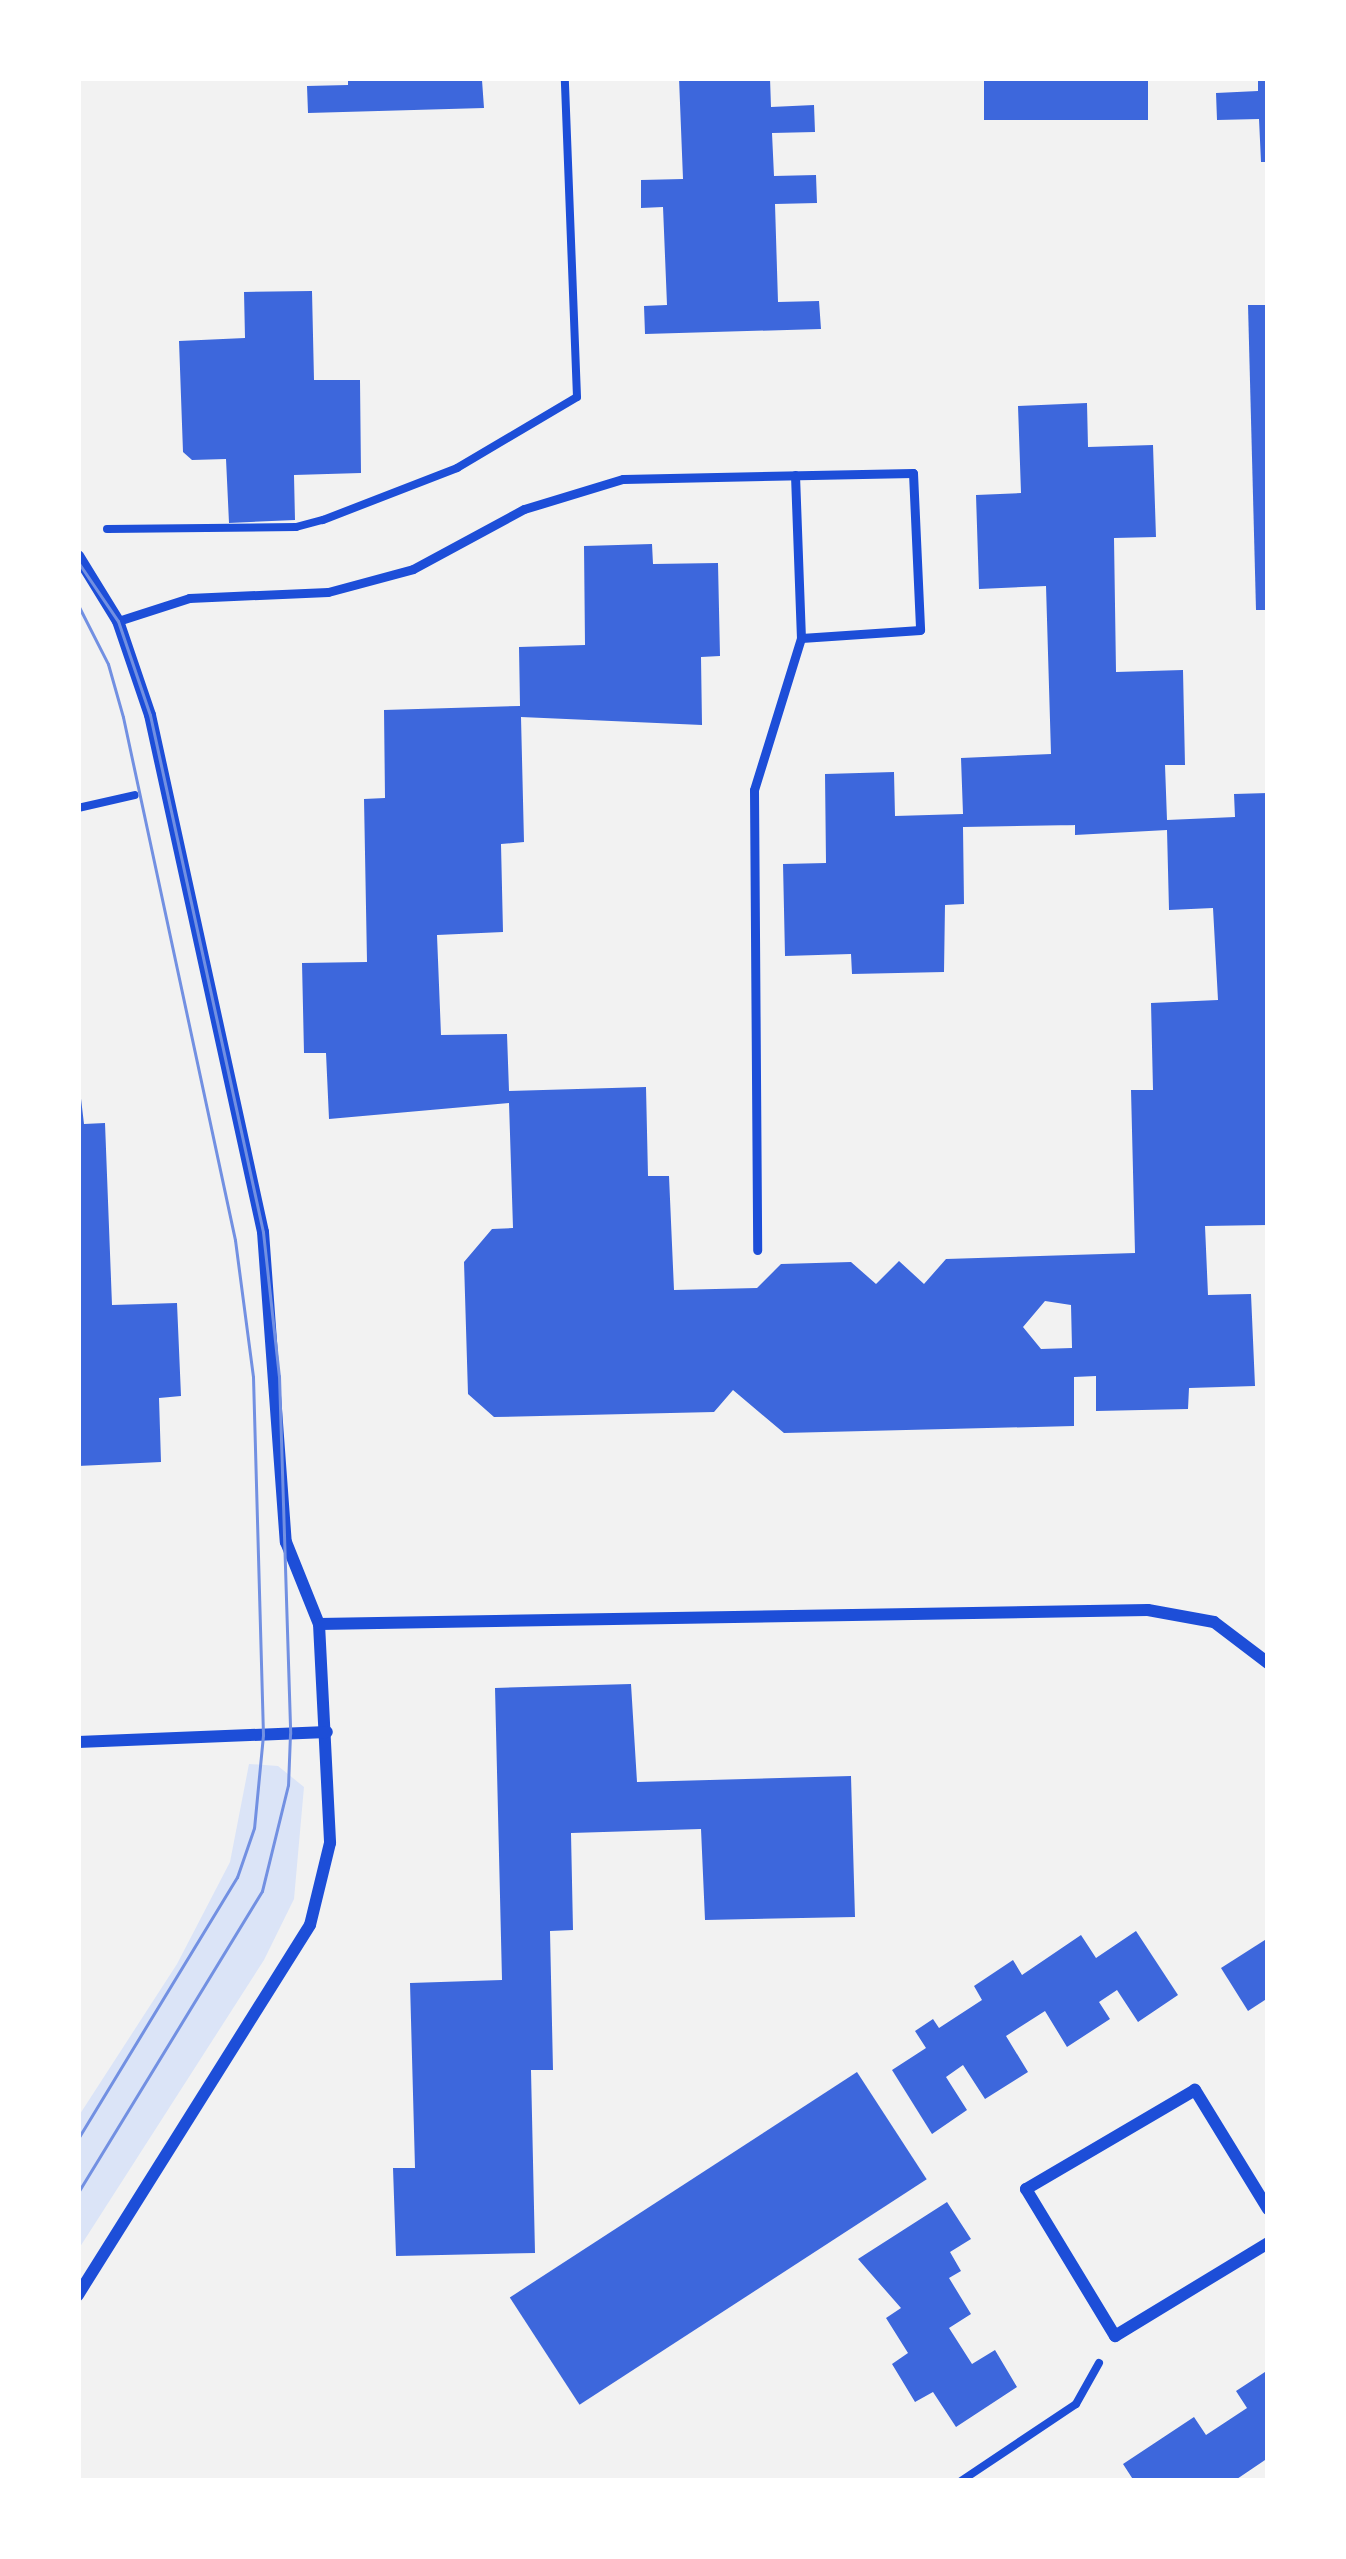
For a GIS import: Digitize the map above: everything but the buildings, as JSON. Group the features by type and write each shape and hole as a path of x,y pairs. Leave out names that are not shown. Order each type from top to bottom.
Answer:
{"street":[{"path":"78,556 118,621 167,788 263,1232 286,1542 320,1624 330,1843 310,1925 78,2295"},
{"path":"320,1624 1148,1610 1214,1622 1268,1664"},
{"path":"78,1742 327,1732"},
{"path":"1268,2209 1195,2090 1026,2189 1115,2336 1268,2243"}],"lane":[{"path":"118,621 188,598 328,592 392,575 524,509 623,479 913,472 920,630 801,638"},
{"path":"757,1250 751,836 754,790 801,638 795,475"}],"path":[{"path":"107,529 296,527 323,520 458,468 577,398 565,78"},
{"path":"78,808 167,788"},
{"path":"962,2481 1076,2404 1115,2336"}],"shaded area":[{"path":"249,1764 278,1766 304,1787 294,1899 264,1960 78,2250 78,2117 177,1964 230,1862"}],"tram line":[{"path":"78,562 118,621 150,715 263,1232 279,1376 290,1734 288,1785 262,1891 78,2192"},
{"path":"78,605 108,664 123,717 235,1240 253,1377 263,1735 254,1828 237,1877 78,2139"}]}
